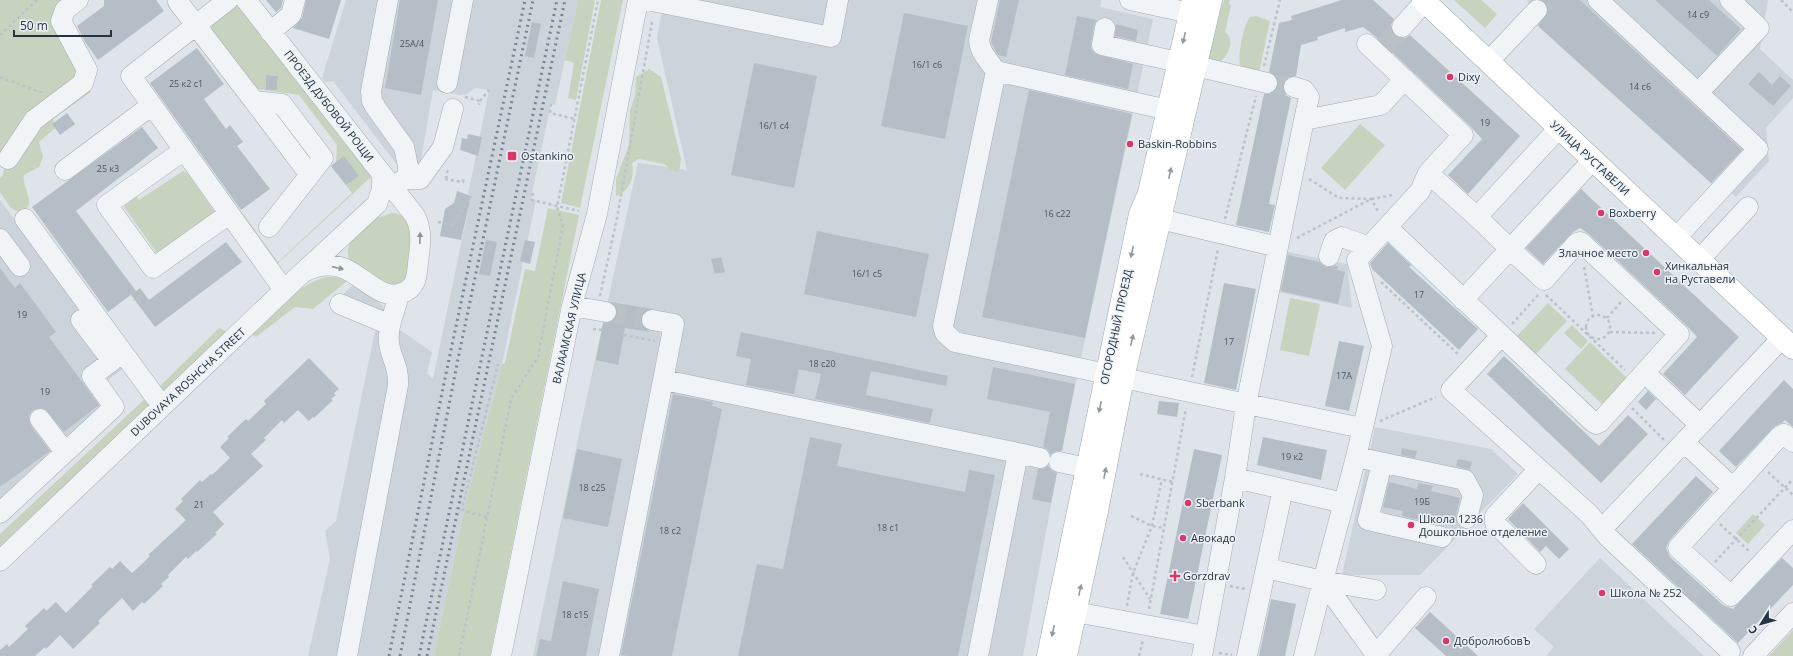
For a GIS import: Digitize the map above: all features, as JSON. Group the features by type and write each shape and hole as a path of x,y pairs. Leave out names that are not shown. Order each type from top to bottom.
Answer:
{"main road":[{"name":"ОГОРОДНЫЙ ПРОЕЗД","path":"1066,656 1097,511 1115,376 1140,214 1149,193 1168,112 1211,0"},
{"name":"УЛИЦА РУСТАВЕЛИ","path":"1424,1 1788,343"},
{"name":"ОГОРОДНЫЙ ПРОЕЗД","path":"1048,656 1087,468 1160,219 1187,64 1191,6"}],"street":[{"path":"8,159 34,120 83,84 87,70 61,21 65,10 78,0"},
{"path":"228,0 131,76 284,290"},
{"name":"ПРОЕЗД ДУБОВОЙ РОЩИ","path":"246,0 382,174 399,184 420,225 421,234 417,277 414,285 408,291 399,295"},
{"path":"270,32 291,15 295,0"},
{"path":"388,0 371,91 372,101 404,147 408,171 399,184"},
{"path":"447,83 463,0"},
{"path":"647,1 681,3 831,37 838,0"},
{"path":"988,0 979,40 983,54 996,72 1168,112"},
{"path":"1130,0 1191,6"},
{"path":"1598,0 1758,149 1676,238"},
{"path":"1698,93 1758,28 1730,0"},
{"name":"ВАЛААМСКАЯ УЛИЦА","path":"501,656 572,306 597,214 647,1"},
{"path":"1402,27 1424,1"},
{"path":"178,2 254,101 282,104 323,158 269,226"},
{"path":"1488,62 1537,10"},
{"path":"1105,28 1102,44 1263,82"},
{"path":"1304,656 1356,457 1382,346 1357,260 1420,191 1428,173 1463,135 1405,79 1376,48"},
{"path":"996,72 943,326 945,333 955,342 1246,405 1362,428"},
{"path":"1304,120 1381,104 1405,79"},
{"path":"1036,86 1168,112"},
{"path":"1075,612 1146,625 1203,647 1235,478 1246,405 1309,97 1304,90 1294,87"},
{"path":"65,170 152,105"},
{"path":"399,184 420,178 443,147 453,109"},
{"path":"1476,216 1559,128"},
{"path":"184,150 107,205 152,268 229,214"},
{"path":"1463,300 1593,160"},
{"path":"1387,227 1596,424 1600,422 1680,334 1580,242 1544,280 1428,173"},
{"path":"382,174 382,189 377,204 396,205 412,212"},
{"name":"DUBOVAYA ROSHCHA STREET","path":"0,561 284,290 377,204"},
{"path":"1700,260 1748,208"},
{"path":"25,219 162,406"},
{"path":"1160,219 1278,247"},
{"path":"1329,256 1334,240 1342,237 1369,247"},
{"path":"0,239 20,266"},
{"path":"301,274 312,268 326,266 341,267 384,293 399,295 388,331 389,345 399,374 398,385 347,656"},
{"path":"340,304 390,325"},
{"path":"572,306 599,320"},
{"path":"0,513 114,407 92,376 112,360 81,320"},
{"path":"609,656 674,324 652,320"},
{"path":"1501,336 1452,390 1588,514 1608,537 1680,599 1730,651"},
{"path":"1602,529 1700,425 1788,343"},
{"path":"1641,377 1700,425"},
{"path":"664,380 1087,468"},
{"path":"40,419 65,452"},
{"path":"1793,442 1784,434 1780,436 1678,548 1702,576 1731,596 1793,530"},
{"path":"1680,446 1732,487"},
{"path":"978,656 1018,453"},
{"path":"1356,457 1465,480 1473,495 1467,518"},
{"path":"1382,463 1368,520 1442,537"},
{"path":"1536,564 1495,523 1494,519 1495,516 1539,469"},
{"path":"1235,478 1344,503"},
{"path":"1241,656 1261,592 1283,490"},
{"path":"1266,568 1323,581 1376,590"},
{"path":"1323,581 1376,656 1426,597"},
{"path":"1753,656 1793,613"}],"path":[{"path":"0,36 37,0"},
{"path":"459,656 511,398 538,357 563,225 557,207 598,0"},
{"path":"1139,656 1222,233 1263,82 1280,0"},
{"path":"1781,0 1793,12"},
{"path":"599,320 617,218 647,1"},
{"path":"0,77 44,93 60,101"},
{"path":"480,101 489,90"},
{"path":"551,104 550,115 575,119"},
{"path":"1294,170 1339,198 1371,199 1420,191"},
{"path":"532,200 533,193"},
{"path":"438,222 453,225 472,196"},
{"path":"1371,199 1387,227"},
{"path":"1278,247 1371,199"},
{"path":"532,200 557,207 580,211"},
{"path":"1580,242 1593,316"},
{"path":"1380,281 1472,367"},
{"path":"1607,318 1633,290"},
{"path":"1501,336 1542,291 1590,336 1641,377"},
{"path":"1603,315 1607,318 1611,327 1607,336 1599,340 1590,336 1586,328 1586,323 1593,316 1603,315"},
{"path":"1610,332 1680,334"},
{"path":"624,335 671,344"},
{"path":"487,517 464,512 462,509 498,364"},
{"path":"1362,428 1452,390"},
{"path":"1621,398 1680,446"},
{"path":"1756,461 1793,495"},
{"path":"1140,474 1173,482"},
{"path":"1124,621 1133,573 1152,526 1162,479"},
{"path":"1702,576 1793,479"},
{"path":"1709,513 1762,563"},
{"path":"1132,516 1152,526 1164,528"},
{"path":"1123,557 1150,600"},
{"path":"1225,585 1261,592"},
{"path":"1203,647 1241,656"}],"shaded area":[{"path":"346,0 578,0 555,105 551,104 531,198 536,200 502,364 464,511 434,656 308,656 330,559 325,531 336,521 376,326 336,301 353,285 379,302 400,330 432,352 427,373 433,379 471,196 468,195 489,90 475,88 467,94 460,95 433,90 420,166 398,166 333,81 325,82 322,78"},
{"path":"664,0 1101,0 1100,7 1153,19 1059,462 1023,656 533,656 583,415 638,163 687,170 657,38"},
{"path":"1526,0 1768,0 1760,49 1793,80 1793,98 1766,128 1769,161 1736,197 1717,179 1712,184 1537,25 1544,16"},
{"path":"0,200 124,368 104,383 123,407 0,521"},
{"path":"1283,251 1347,264 1352,308 1274,291"},
{"name":"Школа 1236 Дошкольное отделение","path":"1375,427 1491,449 1518,474 1420,575 1342,575"},
{"name":"Школа № 252","path":"1600,558 1704,656 1546,656 1554,647 1534,629"}],"green space":[{"path":"0,0 73,0 53,15 91,92 53,119 55,128 39,142 43,157 39,167 24,175 29,202 25,210 19,213 10,207 0,192 0,178 3,175 5,165 0,164"},
{"path":"578,0 595,0 576,100 568,98 574,63 565,60"},
{"path":"601,0 623,0 580,208 561,203"},
{"path":"1224,0 1230,0 1229,4 1231,5 1225,32 1230,39 1230,48 1219,62 1210,60 1209,57 1215,26"},
{"path":"1454,0 1481,0 1497,14 1485,28"},
{"path":"228,6 240,7 368,170 371,177 277,264 242,215 243,214 278,262 352,193 331,166 336,162 337,145 299,95 251,88 209,26","holes":["266,75 278,76 277,90 266,90"]},
{"path":"1256,16 1270,21 1258,77 1241,68 1239,58 1245,26 1250,17"},
{"path":"649,69 661,77 681,159 679,172 671,170 664,164 639,159 632,163 633,174 628,187 621,194 616,196 616,179 629,145 630,110 635,95 636,77"},
{"path":"1360,124 1385,145 1345,190 1321,168"},
{"path":"183,171 188,174 214,211 215,215 161,254 156,252 123,203 134,193 139,200"},
{"path":"548,208 579,215 490,656 434,656 464,511 502,364 505,363 525,269 535,271"},
{"path":"391,213 401,215 407,221 411,240 411,251 406,281 393,287 353,264 349,257 348,250 350,244 359,232 378,217"},
{"path":"327,277 335,277 347,281 313,309 295,307 256,337 252,334 296,292 316,280"},
{"path":"1290,298 1320,304 1309,356 1280,350"},
{"path":"1548,303 1567,321 1535,355 1516,337"},
{"path":"1572,325 1588,341 1581,349 1564,333"},
{"path":"219,328 228,332 163,392 155,391"},
{"path":"1590,342 1627,378 1602,404 1565,369"},
{"path":"148,396 149,406 0,546 0,534"},
{"path":"1753,514 1765,525 1748,544 1736,533"},
{"path":"1793,630 1793,656 1769,656"}],"building":[{"path":"104,0 156,0 164,11 98,60 85,42 77,26 104,6"},
{"path":"266,0 283,0 281,8 276,12"},
{"path":"306,0 341,0 329,39 293,28 302,18"},
{"path":"400,0 438,0 421,95 385,88"},
{"path":"1000,0 1019,0 1006,57 998,55 991,42"},
{"path":"1342,0 1373,0 1394,19 1391,25 1391,30 1394,35 1400,38 1405,38 1410,35 1520,136 1468,194 1448,175 1482,139 1375,36 1363,27 1345,32 1345,28 1317,37 1318,40 1301,45 1296,76 1286,78 1283,83 1285,95 1291,98 1269,204 1275,205 1269,232 1236,225 1264,94 1270,94 1275,91 1278,85 1278,80 1275,75 1269,72 1279,23 1292,20 1291,16"},
{"path":"1542,0 1580,0 1742,150 1711,183 1538,26 1548,12 1548,6"},
{"path":"1655,0 1709,0 1741,29 1717,56"},
{"path":"904,13 968,26 945,139 881,126"},
{"path":"1077,16 1097,20 1094,26 1091,43 1091,49 1095,54 1133,64 1128,89 1065,75"},
{"path":"532,22 541,24 534,58 525,56"},
{"path":"1116,24 1138,30 1136,41 1115,36"},
{"path":"197,48 224,84 204,99 226,129 230,125 243,142 237,146 270,189 241,210 150,83"},
{"path":"754,63 817,76 794,188 731,175"},
{"path":"1759,72 1772,85 1780,76 1791,86 1773,106 1748,84"},
{"path":"266,75 278,76 277,90 266,90"},
{"path":"1029,90 1132,114 1085,338 982,317"},
{"path":"67,113 75,124 60,135 52,124"},
{"path":"142,127 158,148 76,211 136,291 108,312 32,207"},
{"path":"468,134 482,137 478,156 460,150 462,138 467,139"},
{"path":"344,156 359,176 346,185 331,166"},
{"path":"1581,189 1739,337 1685,395 1663,374 1697,337 1590,235 1580,228 1573,232 1543,264 1526,248"},
{"path":"457,191 471,196 461,240 440,236 445,209 454,203"},
{"path":"817,231 929,254 916,317 804,294"},
{"path":"486,240 497,242 490,276 479,274"},
{"path":"525,240 535,242 530,264 520,261"},
{"path":"226,242 242,262 155,327 131,295 140,288 149,300"},
{"path":"1388,243 1411,265 1409,267 1478,329 1459,350 1372,269 1370,263"},
{"path":"1288,255 1319,262 1326,267 1338,266 1337,270 1345,272 1338,304 1281,291"},
{"path":"721,257 725,272 715,274 711,259"},
{"path":"0,268 15,288 20,283 56,332 49,337 99,405 64,432 45,409 39,408 33,410 29,415 31,426 50,451 0,487"},
{"path":"1224,283 1256,289 1236,390 1204,383"},
{"path":"611,302 652,309 644,312 641,318 641,324 650,332 625,328 618,365 596,360 603,323 610,323 615,320 617,314 617,308"},
{"path":"741,332 948,376 946,386 871,371 866,395 933,409 930,423 815,399 821,374 799,369 794,394 746,385 751,359 736,356"},
{"path":"1339,341 1364,346 1349,411 1325,406"},
{"path":"1504,356 1599,446 1628,415 1648,434 1601,483 1487,374"},
{"path":"309,358 339,389 334,393 336,395 331,399 333,400 309,421 298,410 284,423 282,420 264,438 266,440 251,454 263,466 213,512 224,524 215,533 217,534 188,559 186,557 168,575 169,577 161,584 163,586 144,604 142,602 133,611 122,598 98,621 100,623 73,649 60,635 46,649 45,647 35,656 0,656 0,650 7,644 9,647 28,629 25,626 44,608 46,611 56,602 66,613 93,586 91,585 110,567 112,569 120,561 132,573 142,564 150,556 148,555 186,520 175,509 183,501 181,499 200,480 202,482 211,474 212,475 230,458 220,447 229,438 227,437 246,419 248,421 266,404 264,401"},
{"path":"993,367 1075,384 1062,451 1056,451 1051,454 1043,447 1050,412 987,399"},
{"path":"1784,380 1793,389 1793,427 1785,420 1775,426 1736,467 1719,451"},
{"path":"1648,391 1656,399 1646,410 1638,402"},
{"path":"673,394 713,402 712,406 722,409 672,656 621,655"},
{"path":"1159,401 1179,403 1177,417 1157,414"},
{"path":"810,437 842,444 837,466 965,492 969,470 995,475 958,656 738,656 757,564 783,569"},
{"path":"1263,437 1327,450 1321,480 1257,465"},
{"path":"1402,448 1417,451 1415,458 1401,455"},
{"path":"577,449 622,459 608,527 563,518"},
{"path":"1194,449 1222,455 1188,619 1160,614"},
{"path":"1458,459 1472,462 1470,470 1456,466"},
{"path":"1048,466 1052,471 1057,473 1051,503 1032,499 1038,469 1044,469"},
{"path":"1696,476 1713,492 1669,541 1666,548 1670,557 1723,605 1733,609 1782,558 1793,568 1793,585 1738,643 1632,544"},
{"path":"1389,482 1417,489 1418,483 1433,486 1431,491 1460,498 1456,515 1457,523 1436,518 1434,523 1402,516 1403,511 1383,507"},
{"path":"1523,503 1569,549 1559,559 1546,546 1540,552 1508,519"},
{"path":"563,581 599,589 586,656 536,656 540,639 551,641"},
{"path":"1271,599 1296,604 1285,656 1259,656"},
{"name":"ДобролюбовЪ","path":"1430,612 1478,656 1446,656 1415,628"}],"tunnel":[{"path":"1537,10 1546,0"},
{"path":"1384,47 1402,27"},
{"path":"1267,83 1294,87"},
{"path":"606,312 652,320"},
{"path":"1683,597 1699,579"}],"railway":[{"path":"389,656 444,383 525,0"},
{"path":"400,656 458,359 533,0"},
{"path":"419,656 557,0"},
{"path":"427,656 565,0"}],"place":[{"name":"Dixy","path":"1450,77"},
{"name":"Baskin-Robbins","path":"1130,144"},
{"name":"Ostankino","path":"512,156"},
{"name":"Boxberry","path":"1601,213"},
{"name":"Злачное место","path":"1646,253"},
{"name":"Хинкальная на Руставели","path":"1657,272"},
{"name":"Sberbank","path":"1188,503"},
{"name":"Школа 1236 Дошкольное отделение","path":"1411,525"},
{"name":"Авокадо","path":"1183,538"},
{"name":"Gorzdrav","path":"1175,576"},
{"name":"Школа № 252","path":"1602,593"},
{"name":"ДобролюбовЪ","path":"1446,641"}]}
